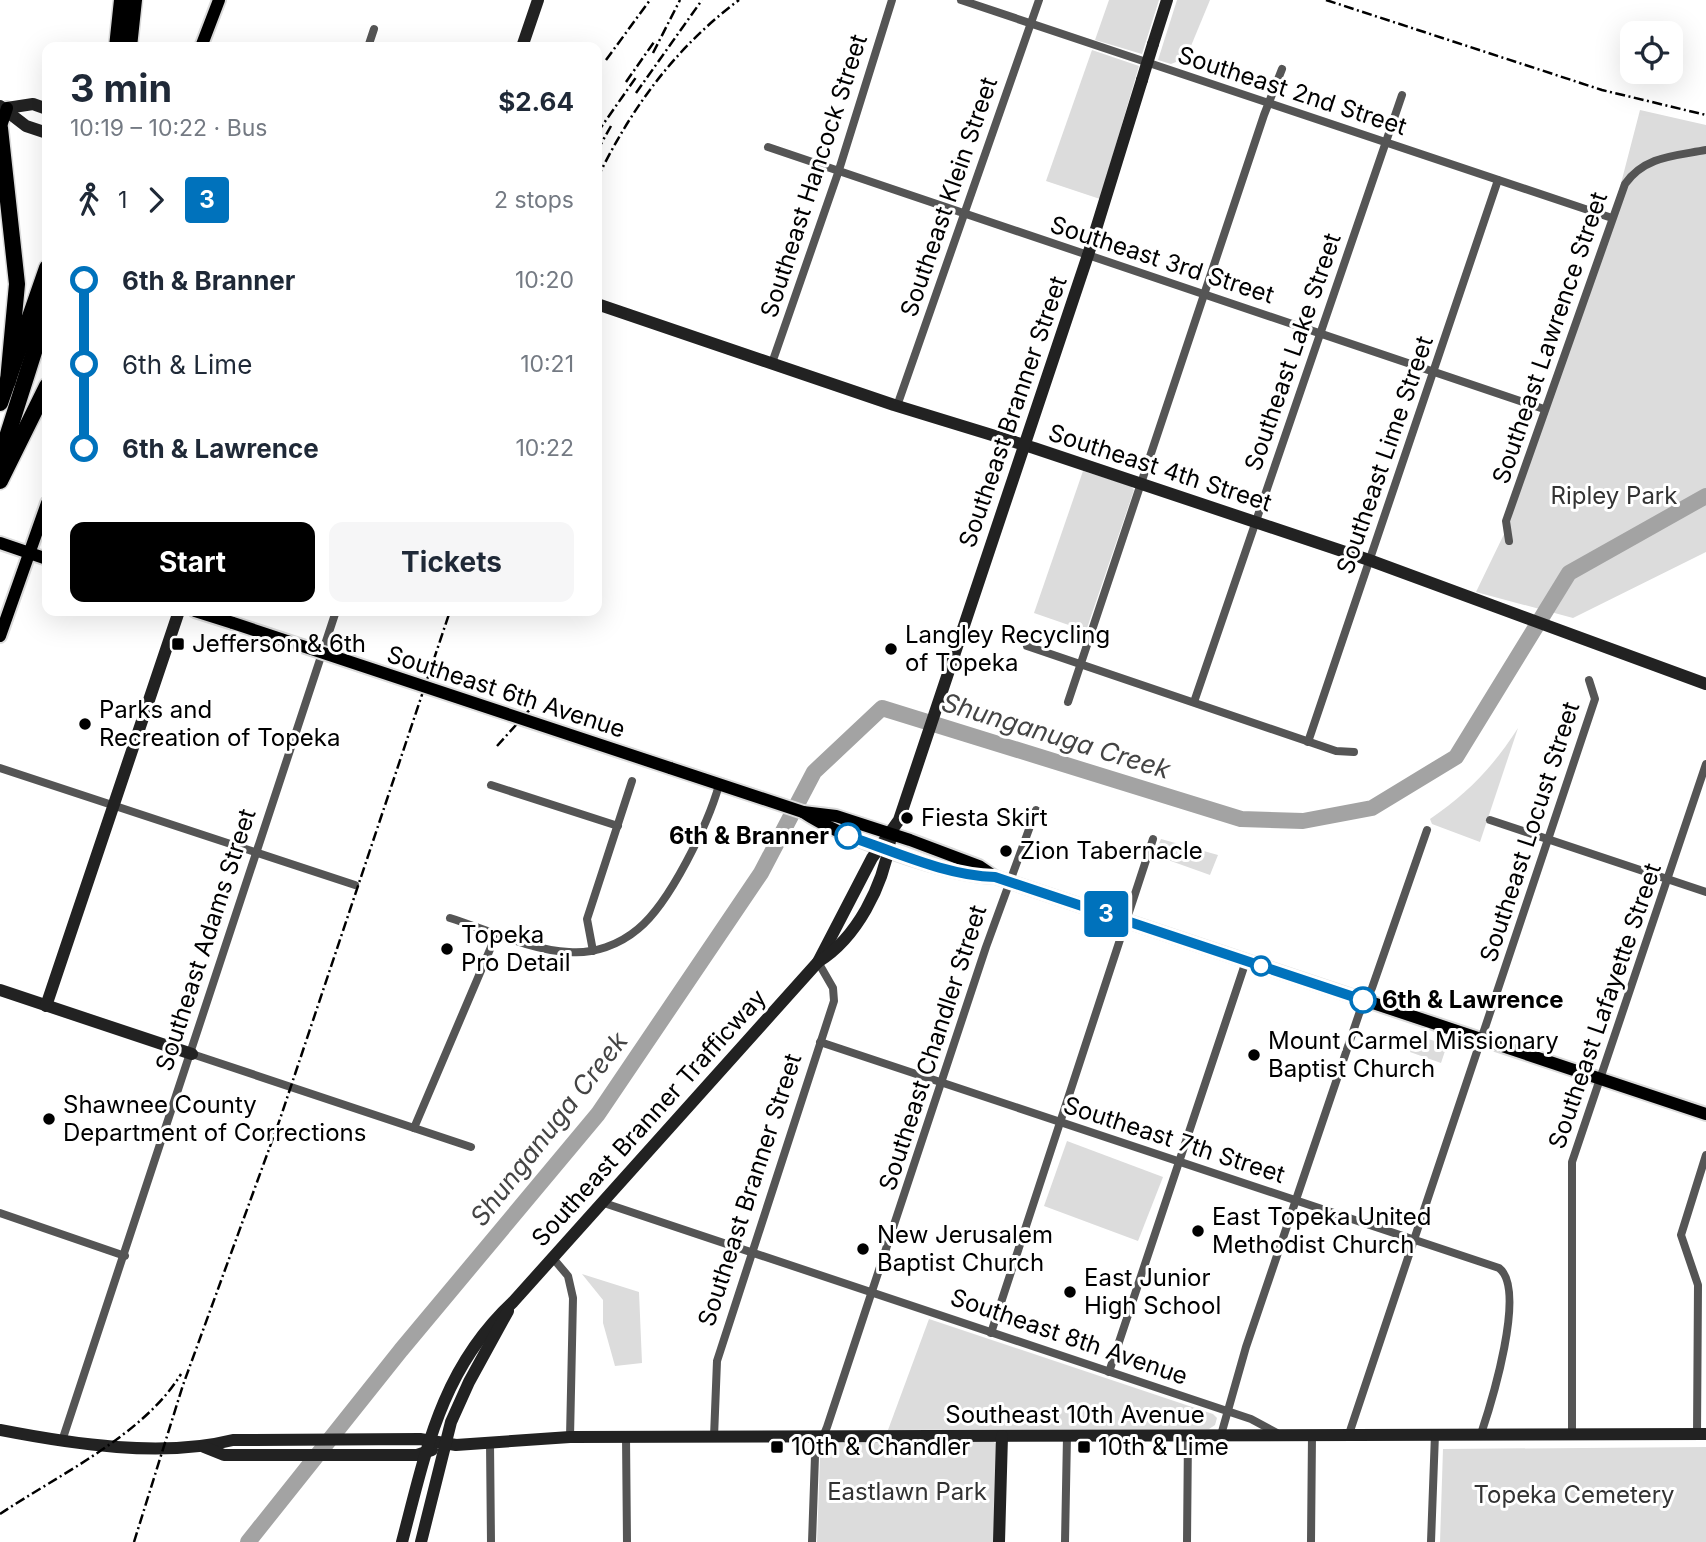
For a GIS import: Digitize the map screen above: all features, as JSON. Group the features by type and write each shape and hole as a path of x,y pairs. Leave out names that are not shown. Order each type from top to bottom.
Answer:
{"highway":[{"path":"118,42 122,0"},
{"path":"130,42 134,0"},
{"path":"0,129 17,284 8,381"},
{"path":"0,403 42,282"},
{"path":"0,459 42,327"},
{"path":"0,481 42,396"}],"main road":[{"path":"203,42 219,0"},
{"path":"524,42 538,0"},
{"name":"Southeast Branner Street","path":"818,962 885,848 916,768 1088,255 1167,0"},
{"path":"4,107 33,104 42,107"},
{"path":"0,129 4,107"},
{"path":"4,107 26,126 42,131"},
{"name":"Southeast 4th Street","path":"602,306 897,406 1024,445 1369,560 1706,684"},
{"path":"0,636 42,517"},
{"path":"2,544 42,558"},
{"path":"46,1006 176,616"},
{"name":"Southeast 6th Avenue","path":"210,616 803,812 836,816 891,834 979,866 995,877 1706,1114"},
{"name":"Southeast 6th Avenue","path":"803,812 828,829 977,877 995,877"},
{"name":"Southeast Branner Trafficway","path":"402,1542 435,1419 461,1364 487,1326 513,1302 818,962"},
{"path":"0,990 192,1054"},
{"name":"Southeast Branner Trafficway","path":"421,1542 445,1446 463,1394 513,1302"},
{"name":"Southeast 10th Avenue","path":"0,1430 62,1441 204,1447 233,1440 390,1440 445,1446 570,1437 1702,1434"},
{"path":"999,1542 1002,1436"},
{"name":"Southeast 10th Avenue","path":"204,1447 224,1455 416,1455 428,1446"}],"street":[{"name":"Southeast Hancock Street","path":"772,363 838,173 892,0"},
{"name":"Southeast 2nd Street","path":"961,0 1612,218"},
{"name":"Southeast Klein Street","path":"897,406 1028,22 1039,0"},
{"path":"370,42 374,29"},
{"path":"1068,702 1282,69"},
{"name":"Southeast Lake Street","path":"1194,702 1402,94"},
{"name":"Southeast 3rd Street","path":"768,147 838,173 1544,409"},
{"name":"Southeast Lawrence Street","path":"1509,541 1506,521 1625,184 1640,166 1656,159 1706,150"},
{"name":"Southeast Lime Street","path":"1308,742 1498,180"},
{"name":"Southeast Adams Street","path":"62,1441 192,1054 334,616"},
{"path":"1027,646 1308,742 1336,751 1353,752"},
{"name":"Southeast Locust Street","path":"1349,1434 1595,699 1589,680"},
{"name":"Southeast Lafayette Street","path":"1572,1434 1571,1167 1706,764"},
{"path":"0,768 355,885"},
{"path":"593,951 587,919 632,781"},
{"path":"491,785 618,826"},
{"path":"450,918 554,951 593,951 628,937 646,922 703,830 719,785"},
{"name":"Southeast Chandler Street","path":"812,1542 814,1456 1036,810"},
{"path":"1490,820 1706,892"},
{"path":"1221,1435 1225,1412 1365,1001 1427,830"},
{"path":"991,1333 1153,839"},
{"path":"414,1128 497,933"},
{"path":"1109,1372 1247,961"},
{"name":"Southeast Branner Street","path":"713,1437 717,1361 834,1001 834,988 818,962"},
{"name":"Southeast 7th Street","path":"820,1042 1499,1268 1508,1283 1503,1365 1481,1434"},
{"path":"192,1054 471,1147"},
{"path":"1702,1434 1698,1285 1681,1235 1706,1155"},
{"name":"Southeast 8th Avenue","path":"601,1202 1251,1419 1282,1435"},
{"path":"0,1213 125,1256"},
{"path":"552,1257 568,1276 573,1298 570,1437"},
{"path":"1432,1542 1435,1434"},
{"path":"1187,1542 1188,1435"},
{"path":"1311,1542 1312,1435"},
{"path":"1065,1542 1068,1436"},
{"path":"626,1437 627,1542"},
{"path":"490,1443 491,1542"}],"green space":[{"path":"1109,0 1159,0 1142,54 1095,40"},
{"path":"1177,0 1210,0 1186,58 1171,64 1158,60"},
{"path":"1092,50 1139,66 1100,199 1046,181"},
{"name":"Ripley Park","path":"1640,110 1706,125 1706,552 1573,618 1476,592 1506,530 1612,218"},
{"path":"1083,471 1131,486 1134,490 1086,631 1034,613"},
{"path":"1518,728 1480,842 1432,824 1430,819 1456,800 1479,778"},
{"path":"1161,839 1218,855 1210,875 1154,855"},
{"path":"1416,1035 1447,1045 1441,1063 1410,1052"},
{"path":"1067,1141 1163,1177 1138,1241 1044,1206"},
{"path":"582,1274 639,1292 642,1363 615,1366 603,1323 603,1300"},
{"path":"929,1319 1213,1414 1217,1418 1215,1425 1209,1429 888,1430"},
{"name":"Eastlawn Park","path":"992,1441 997,1444 995,1542 817,1542 823,1443"},
{"name":"Topeka Cemetery","path":"1706,1447 1706,1542 1440,1542 1443,1449"}],"waterway":[{"name":"Shunganuga Creek","path":"248,1542 401,1350 598,1114 761,873 814,772 882,708 1241,819 1303,821 1372,808 1456,757 1569,573 1706,496"}],"railway":[{"path":"606,60 650,0"},
{"path":"653,53 680,0"},
{"path":"636,93 702,0"},
{"path":"602,169 625,128 657,81 695,38 739,0"},
{"path":"1326,0 1602,90 1706,115"},
{"path":"626,82 654,42"},
{"path":"602,126 637,76"},
{"path":"602,142 611,126"},
{"path":"134,1542 183,1385 280,1119 448,616"},
{"path":"497,746 534,705"},
{"path":"0,1514 123,1435 165,1396 181,1374"}],"bus line":[{"name":"3","path":"848,836 948,869 977,877 995,877 1363,1000"}],"place":[{"name":"Jefferson & 6th","path":"178,644"},
{"name":"Langley Recycling of Topeka","path":"891,649"},
{"name":"Parks and Recreation of Topeka","path":"85,724"},
{"name":"Fiesta Skirt","path":"907,818"},
{"name":"6th & Branner","path":"848,836"},
{"name":"Zion Tabernacle","path":"1006,851"},
{"name":"Topeka Pro Detail","path":"447,949"},
{"name":"6th & Lawrence","path":"1363,1000"},
{"name":"Mount Carmel Missionary Baptist Church","path":"1254,1055"},
{"name":"Shawnee County Department of Corrections","path":"49,1119"},
{"name":"East Topeka United Methodist Church","path":"1198,1231"},
{"name":"New Jerusalem Baptist Church","path":"863,1249"},
{"name":"East Junior High School","path":"1070,1292"},
{"name":"10th & Chandler","path":"777,1447"},
{"name":"10th & Lime","path":"1084,1447"}]}
